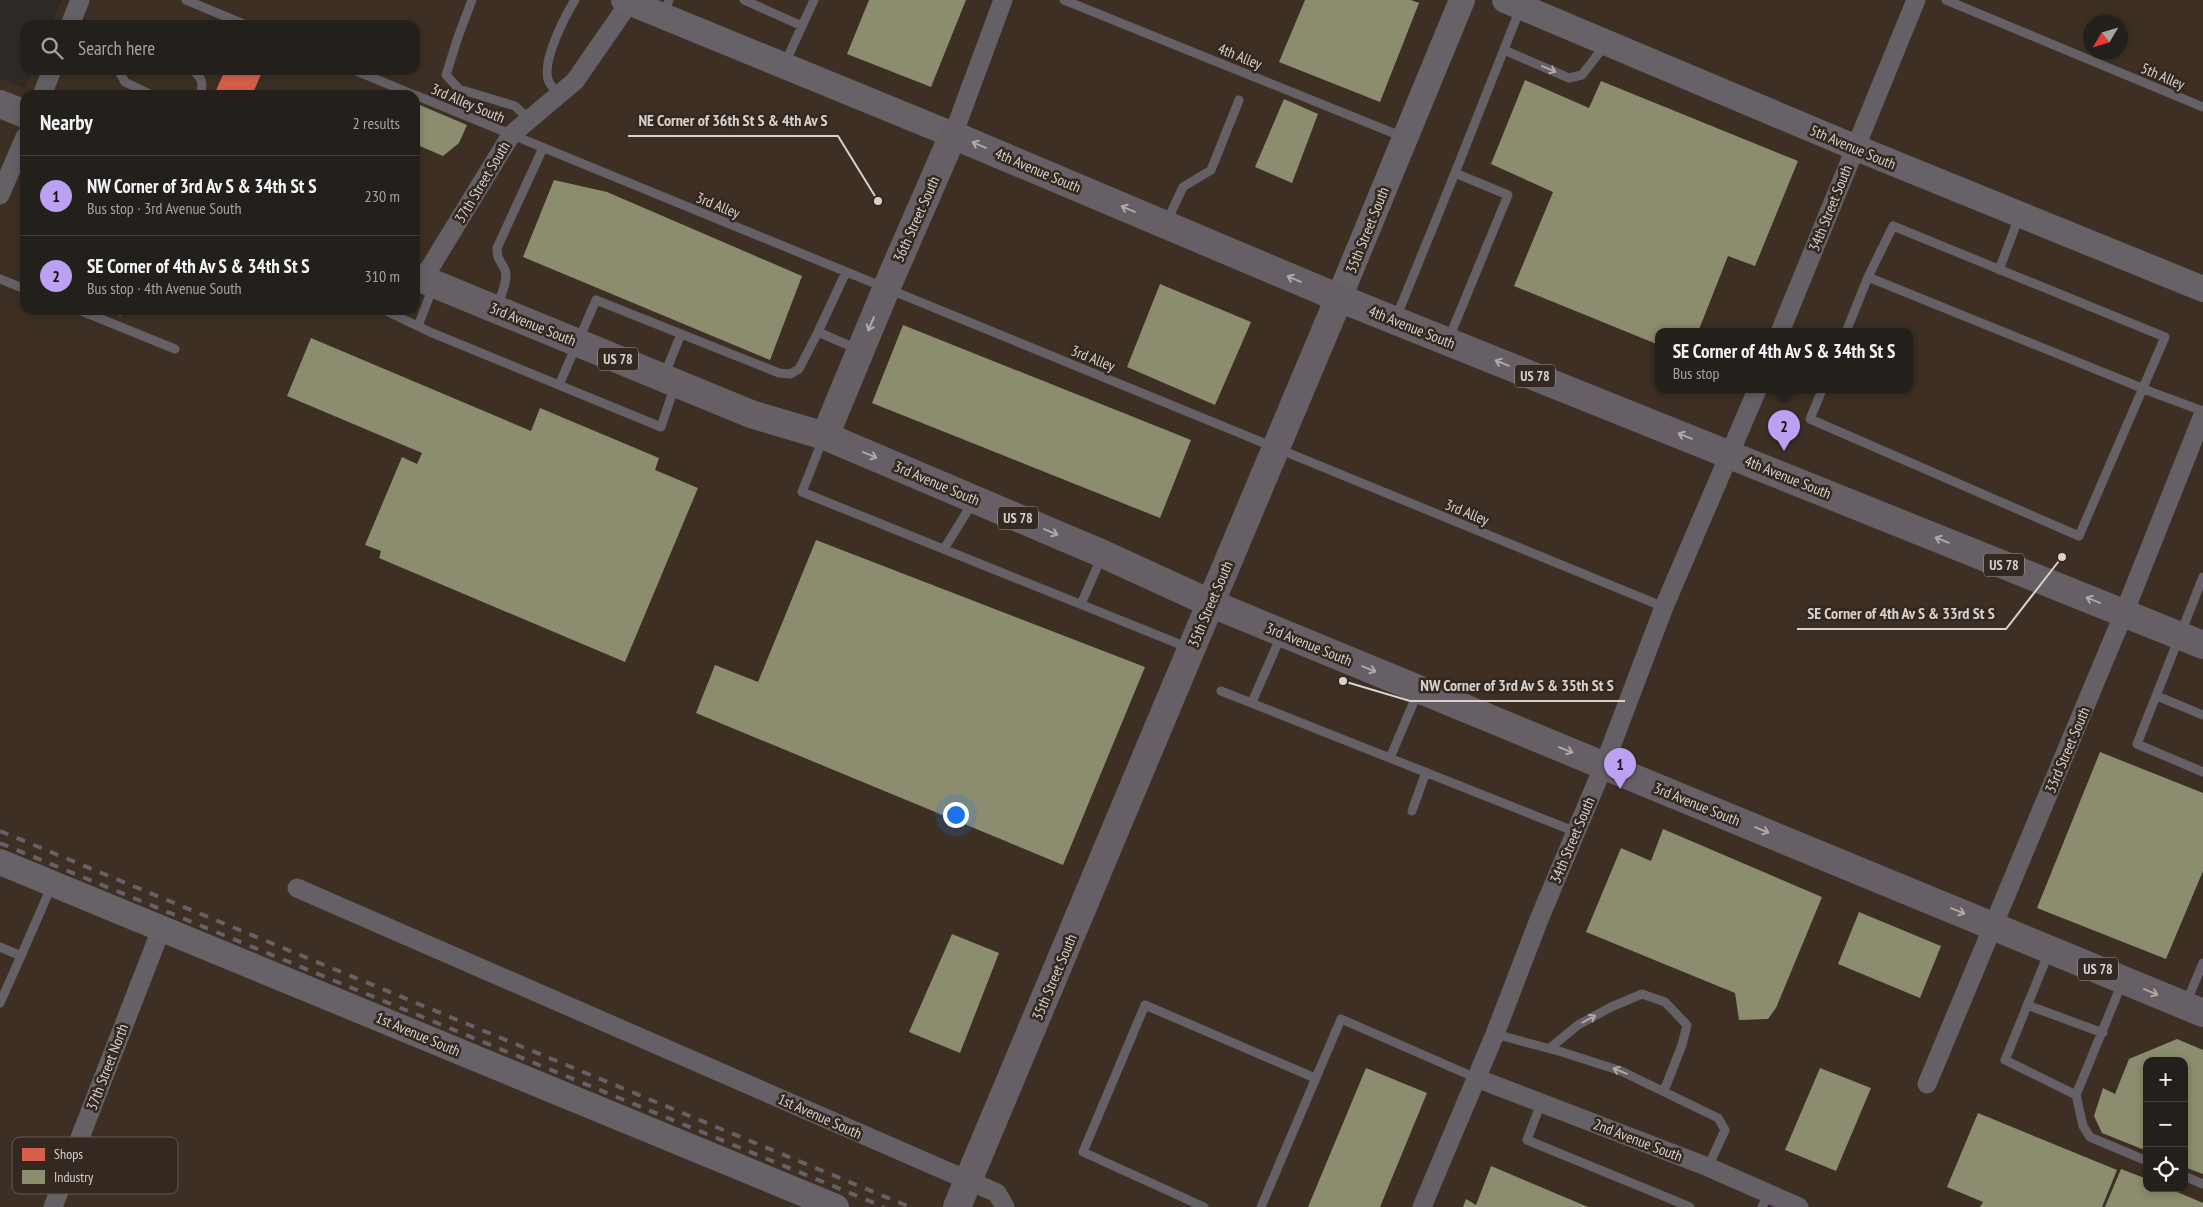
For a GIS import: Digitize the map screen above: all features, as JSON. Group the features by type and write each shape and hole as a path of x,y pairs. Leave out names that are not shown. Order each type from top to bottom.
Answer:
{"main road":[{"path":"0,104 20,112"},
{"name":"4th Avenue South","path":"953,134 1339,298 2191,640"},
{"name":"36th Street South","path":"825,436 886,288 953,134"},
{"name":"3rd Avenue South","path":"424,279 751,414 825,436 1103,554 1210,603 2194,1009"},
{"name":"35th Street South","path":"958,1207 1339,298"}],"street":[{"path":"72,20 80,0"},
{"name":"36th Street South","path":"953,134 1003,0"},
{"name":"35th Street South","path":"1339,298 1462,0"},
{"name":"34th Street South","path":"1782,328 1916,0"},
{"name":"37th Street South","path":"424,279 511,135 575,81 628,1"},
{"name":"4th Avenue South","path":"628,1 666,8 784,65 953,134"},
{"name":"5th Avenue South","path":"1513,3 1854,148 2203,289"},
{"path":"44,90 50,75"},
{"path":"0,195 20,149"},
{"name":"34th Street South","path":"1422,1207 1495,1034 1540,917 1604,765 1664,608 1756,393"},
{"name":"33rd Street South","path":"1927,1084 2124,613 2203,415"},
{"name":"1st Avenue South","path":"0,862 162,927 836,1207"},
{"name":"1st Avenue South","path":"298,888 997,1193 1005,1207"},
{"name":"37th Street North","path":"80,1137 162,927"},
{"name":"2nd Avenue South","path":"1476,1078 1708,1167 1766,1200 1799,1207"},
{"name":"37th Street North","path":"53,1207 58,1194"}],"lane":[{"path":"186,0 234,20"},
{"path":"472,0 446,75 458,89 515,106 529,120"},
{"path":"559,94 548,82 547,64 559,30 575,0"},
{"path":"744,0 802,26"},
{"path":"784,65 814,0"},
{"name":"4th Alley","path":"1064,0 1405,138"},
{"name":"5th Alley","path":"1946,0 2203,107"},
{"path":"1395,320 1504,50 1513,3"},
{"path":"1504,50 1570,78 1582,75 1607,43"},
{"path":"121,75 126,82 142,90"},
{"path":"196,75 204,86 202,90"},
{"name":"3rd Alley South","path":"366,75 403,90"},
{"name":"3rd Alley South","path":"420,97 511,135"},
{"path":"1166,224 1183,187 1211,170 1238,100"},
{"name":"3rd Alley","path":"511,135 1664,608"},
{"path":"496,309 506,277 505,270 497,258 497,248 543,148"},
{"path":"1448,341 1508,195 1455,173"},
{"path":"1999,270 2020,214"},
{"path":"1821,393 1810,419 2079,536 2166,337 1893,226 1868,277 1848,328"},
{"path":"559,385 596,300 779,374 790,374 799,369 846,272"},
{"path":"1868,277 2203,411"},
{"path":"0,278 20,286"},
{"path":"420,310 424,279"},
{"path":"91,315 175,349"},
{"path":"395,315 661,427 669,380 681,334"},
{"path":"418,326 419,315"},
{"path":"818,332 860,350"},
{"path":"825,436 802,492 1191,649"},
{"path":"944,549 975,500"},
{"path":"1081,604 1103,554"},
{"path":"2203,577 2191,640 2157,696 2137,744 2203,772"},
{"path":"1252,702 1282,633"},
{"path":"1390,758 1419,689"},
{"path":"1221,691 1576,832"},
{"path":"2157,696 2203,715"},
{"path":"1412,811 1426,772"},
{"path":"0,1003 53,883"},
{"path":"0,948 21,956"},
{"path":"2050,949 2005,1060 2076,1094"},
{"path":"2194,1009 2203,963"},
{"path":"2123,980 2103,1033 2076,1094 2083,1126 2090,1137 2143,1159"},
{"path":"1550,1048 1578,1025 1611,1007 1642,994 1665,1002 1687,1025 1682,1045 1664,1092"},
{"path":"1204,1207 1083,1152 1145,1005 1315,1078"},
{"path":"2027,1005 2103,1033"},
{"path":"1261,1207 1341,1019 1476,1078"},
{"path":"1495,1034 1550,1048 1621,1071 1718,1118 1725,1130 1708,1167"},
{"path":"1541,1103 1527,1140 1690,1207"},
{"path":"2188,1178 2203,1184"},
{"path":"962,1207 972,1182"}],"shaded area":[{"path":"62,0 2203,0 2203,1207 0,1207 0,78 25,88 31,75 420,75 420,20 53,20"}],"building: Shops":[{"path":"223,75 261,75 254,90 216,90"}],"building: Industry":[{"path":"869,0 966,0 931,87 847,54"},
{"path":"1305,0 1411,0 1419,3 1380,102 1279,62"},
{"path":"1525,80 1589,108 1601,81 1798,161 1755,266 1728,256 1700,328 1655,328 1655,343 1514,286 1553,192 1491,164"},
{"path":"1284,99 1318,114 1292,183 1255,167"},
{"path":"420,105 467,125 459,143 443,156 420,146"},
{"path":"554,180 607,192 802,276 770,360 523,257"},
{"path":"1160,284 1251,322 1215,405 1127,367"},
{"path":"903,325 1191,440 1160,518 872,403"},
{"path":"311,338 531,431 540,408 659,458 655,470 698,488 625,662 379,558 381,551 365,545 402,457 417,464 422,453 287,396"},
{"path":"816,540 1145,667 1063,865 696,713 715,665 758,682"},
{"path":"2100,752 2203,793 2203,871 2166,959 2037,908"},
{"path":"1663,829 1822,897 1776,1008 1768,1019 1739,1020 1735,993 1586,932 1621,848 1651,861"},
{"path":"1859,912 1941,946 1920,998 1838,964"},
{"path":"952,934 999,953 960,1053 909,1032"},
{"path":"2177,1039 2203,1050 2203,1174 2188,1168 2188,1057 2143,1057 2143,1149 2102,1133 2094,1116 2103,1088 2115,1094 2129,1059"},
{"path":"1366,1068 1427,1093 1380,1207 1308,1207"},
{"path":"1820,1068 1871,1088 1836,1171 1785,1150"},
{"path":"1978,1113 2117,1170 2102,1207 1980,1207 1983,1202 1947,1187"},
{"path":"1491,1166 1588,1207 1463,1207 1466,1199 1476,1205"},
{"path":"2121,1169 2143,1177 2143,1192 2177,1192 2203,1203 2203,1207 2105,1207"}],"railway":[{"path":"0,831 910,1207"},
{"path":"0,843 884,1207"}],"place":[{"name":"NE Corner of 36th St S & 4th Av S","path":"878,201"},
{"name":"SE Corner of 4th Av S & 34th St S","path":"1784,451"},
{"name":"SE Corner of 4th Av S & 33rd St S","path":"2062,557"},
{"name":"NW Corner of 3rd Av S & 35th St S","path":"1343,681"},
{"name":"NW Corner of 3rd Av S & 34th St S","path":"1620,789"}]}
